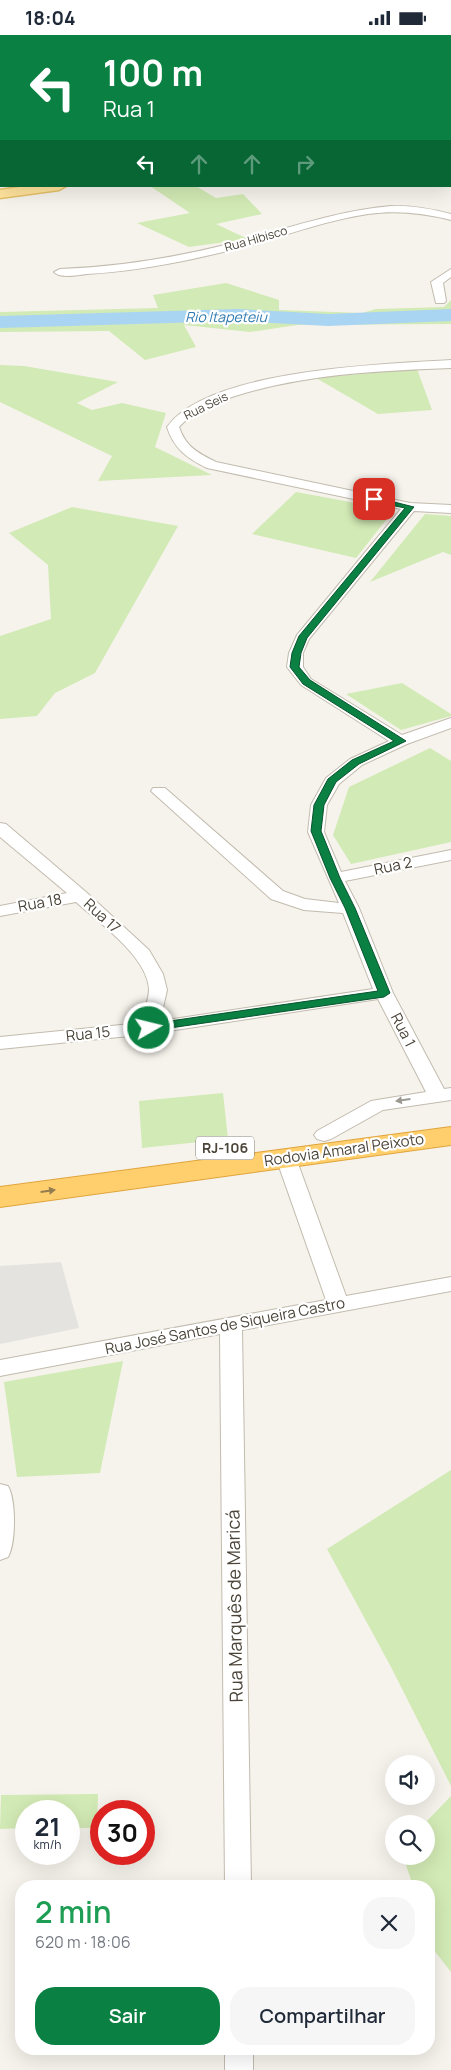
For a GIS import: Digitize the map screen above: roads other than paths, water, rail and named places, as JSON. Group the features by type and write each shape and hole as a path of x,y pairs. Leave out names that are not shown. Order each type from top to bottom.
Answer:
{"highway":[{"name":"Rodovia Amaral Peixoto","path":"0,1179 324,1135 446,1102"},
{"name":"Rodovia Amaral Peixoto","path":"0,1197 451,1136"}],"main road":[{"path":"0,194 52,187"}],"street":[{"name":"Rua Hibisco","path":"60,273 110,270 200,254 305,225 382,210 408,209 451,217"},
{"path":"440,301 437,282 451,272"},
{"name":"Rua Seis","path":"451,364 334,370 295,376 236,391 204,404 178,419 173,427 177,440 188,453 212,465 410,507 451,509"},
{"path":"402,741 306,682 295,667 296,653 302,637 410,507"},
{"name":"Rua 1","path":"446,1102 384,993 350,908 335,878 316,831 319,805 332,781 344,771 356,762 402,741 451,723"},
{"path":"159,791 277,895 297,904 322,908 350,908"},
{"name":"Rua 17","path":"0,828 80,896 143,954 154,974 158,990 149,1028"},
{"name":"Rua 2","path":"335,878 451,855"},
{"name":"Rua 18","path":"0,911 80,896"},
{"name":"Rua 15","path":"0,1043 149,1028 384,993"},
{"path":"286,1158 338,1304"},
{"name":"Rua José Santos de Siqueira Castro","path":"0,1368 451,1284"},
{"name":"Rua Marquês de Maricá","path":"232,1325 238,1880"},
{"path":"0,1492 2,1513 0,1551"},
{"path":"239,2055 239,2070"}],"waterway":[{"name":"Rio Itapeteiu","path":"0,322 238,315 328,320 451,315"}]}
